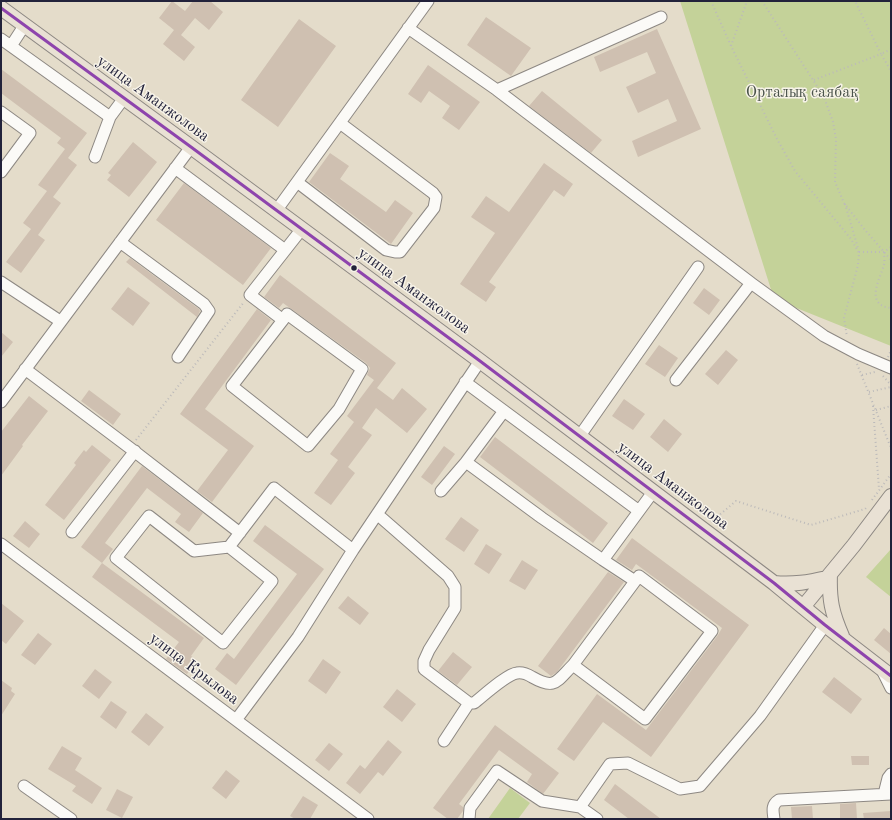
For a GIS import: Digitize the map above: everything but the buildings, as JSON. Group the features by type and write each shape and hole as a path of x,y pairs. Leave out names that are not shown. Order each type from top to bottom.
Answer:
{"main road":[{"name":"улица Аманжолова","path":"1,8 480,361 774,583 825,625"},
{"path":"803,607 854,545 885,493"},
{"path":"774,583 788,585 801,584 829,576"},
{"path":"829,576 829,594 834,618 842,637"},
{"path":"825,625 886,672"}],"street":[{"path":"276,210 428,1"},
{"path":"498,90 661,17"},
{"path":"11,46 24,26"},
{"path":"408,28 498,90 751,283 824,336 852,351 891,368"},
{"path":"1,39 110,117"},
{"path":"95,157 110,117 124,98"},
{"path":"1,112 30,133 1,172"},
{"path":"297,182 386,250 395,252 400,252 434,208 436,197 433,193 340,123"},
{"path":"1,402 191,147"},
{"path":"175,168 285,250"},
{"path":"283,320 250,295 301,230"},
{"path":"120,242 204,304 209,311 178,357"},
{"path":"579,437 698,267"},
{"path":"1,282 60,321"},
{"path":"676,380 751,283"},
{"path":"287,314 362,369 339,409 308,446 232,386 283,320 287,314"},
{"path":"236,720 298,637 353,550 480,361"},
{"path":"25,369 240,533"},
{"path":"466,382 639,511"},
{"path":"441,491 466,462 504,411"},
{"path":"72,532 133,450"},
{"path":"466,462 542,518 635,580"},
{"path":"229,547 272,581 224,643 116,558 149,516 194,551 229,547 274,488 353,550"},
{"path":"603,560 653,492"},
{"path":"377,514 448,576 454,587 455,608 428,650 424,661 424,669 470,703"},
{"name":"улица Крылова","path":"1,544 368,819"},
{"path":"444,741 470,703 474,703 509,676 516,673 525,673 547,684 558,680 573,665 639,576 712,631 645,719 573,665"},
{"path":"580,807 610,764 628,763 680,789 700,786 760,716 825,625"},
{"path":"886,672 891,688"},
{"path":"469,819 470,808 497,771 542,801 580,807 597,819"},
{"path":"774,819 774,803 779,800 888,794 888,778 891,774"},
{"path":"24,786 71,819"}],"path":[{"path":"711,1 731,46 777,139 795,171 851,239 859,253"},
{"path":"731,46 747,1"},
{"path":"762,1 824,97 833,122 836,139 835,182 844,203 859,253 858,265 844,318 847,339 891,448"},
{"path":"855,1 891,71"},
{"path":"814,80 891,49"},
{"path":"844,203 891,260"},
{"path":"859,253 884,252 891,247"},
{"path":"884,252 884,262 877,281 876,298 881,305 891,308"},
{"path":"133,450 250,295"},
{"path":"862,375 878,372"},
{"path":"868,392 891,387"},
{"path":"873,403 885,493"},
{"path":"876,410 891,406"},
{"path":"702,530 736,501 811,525 866,509 885,493 891,474"}],"green space":[{"name":"Орталық саябақ","path":"680,1 891,1 891,346 774,299"},
{"path":"891,549 891,597 866,577"},
{"path":"510,788 530,803 518,819 488,819"}],"transit line":[{"path":"1,8 480,361 774,583 891,676"}]}
